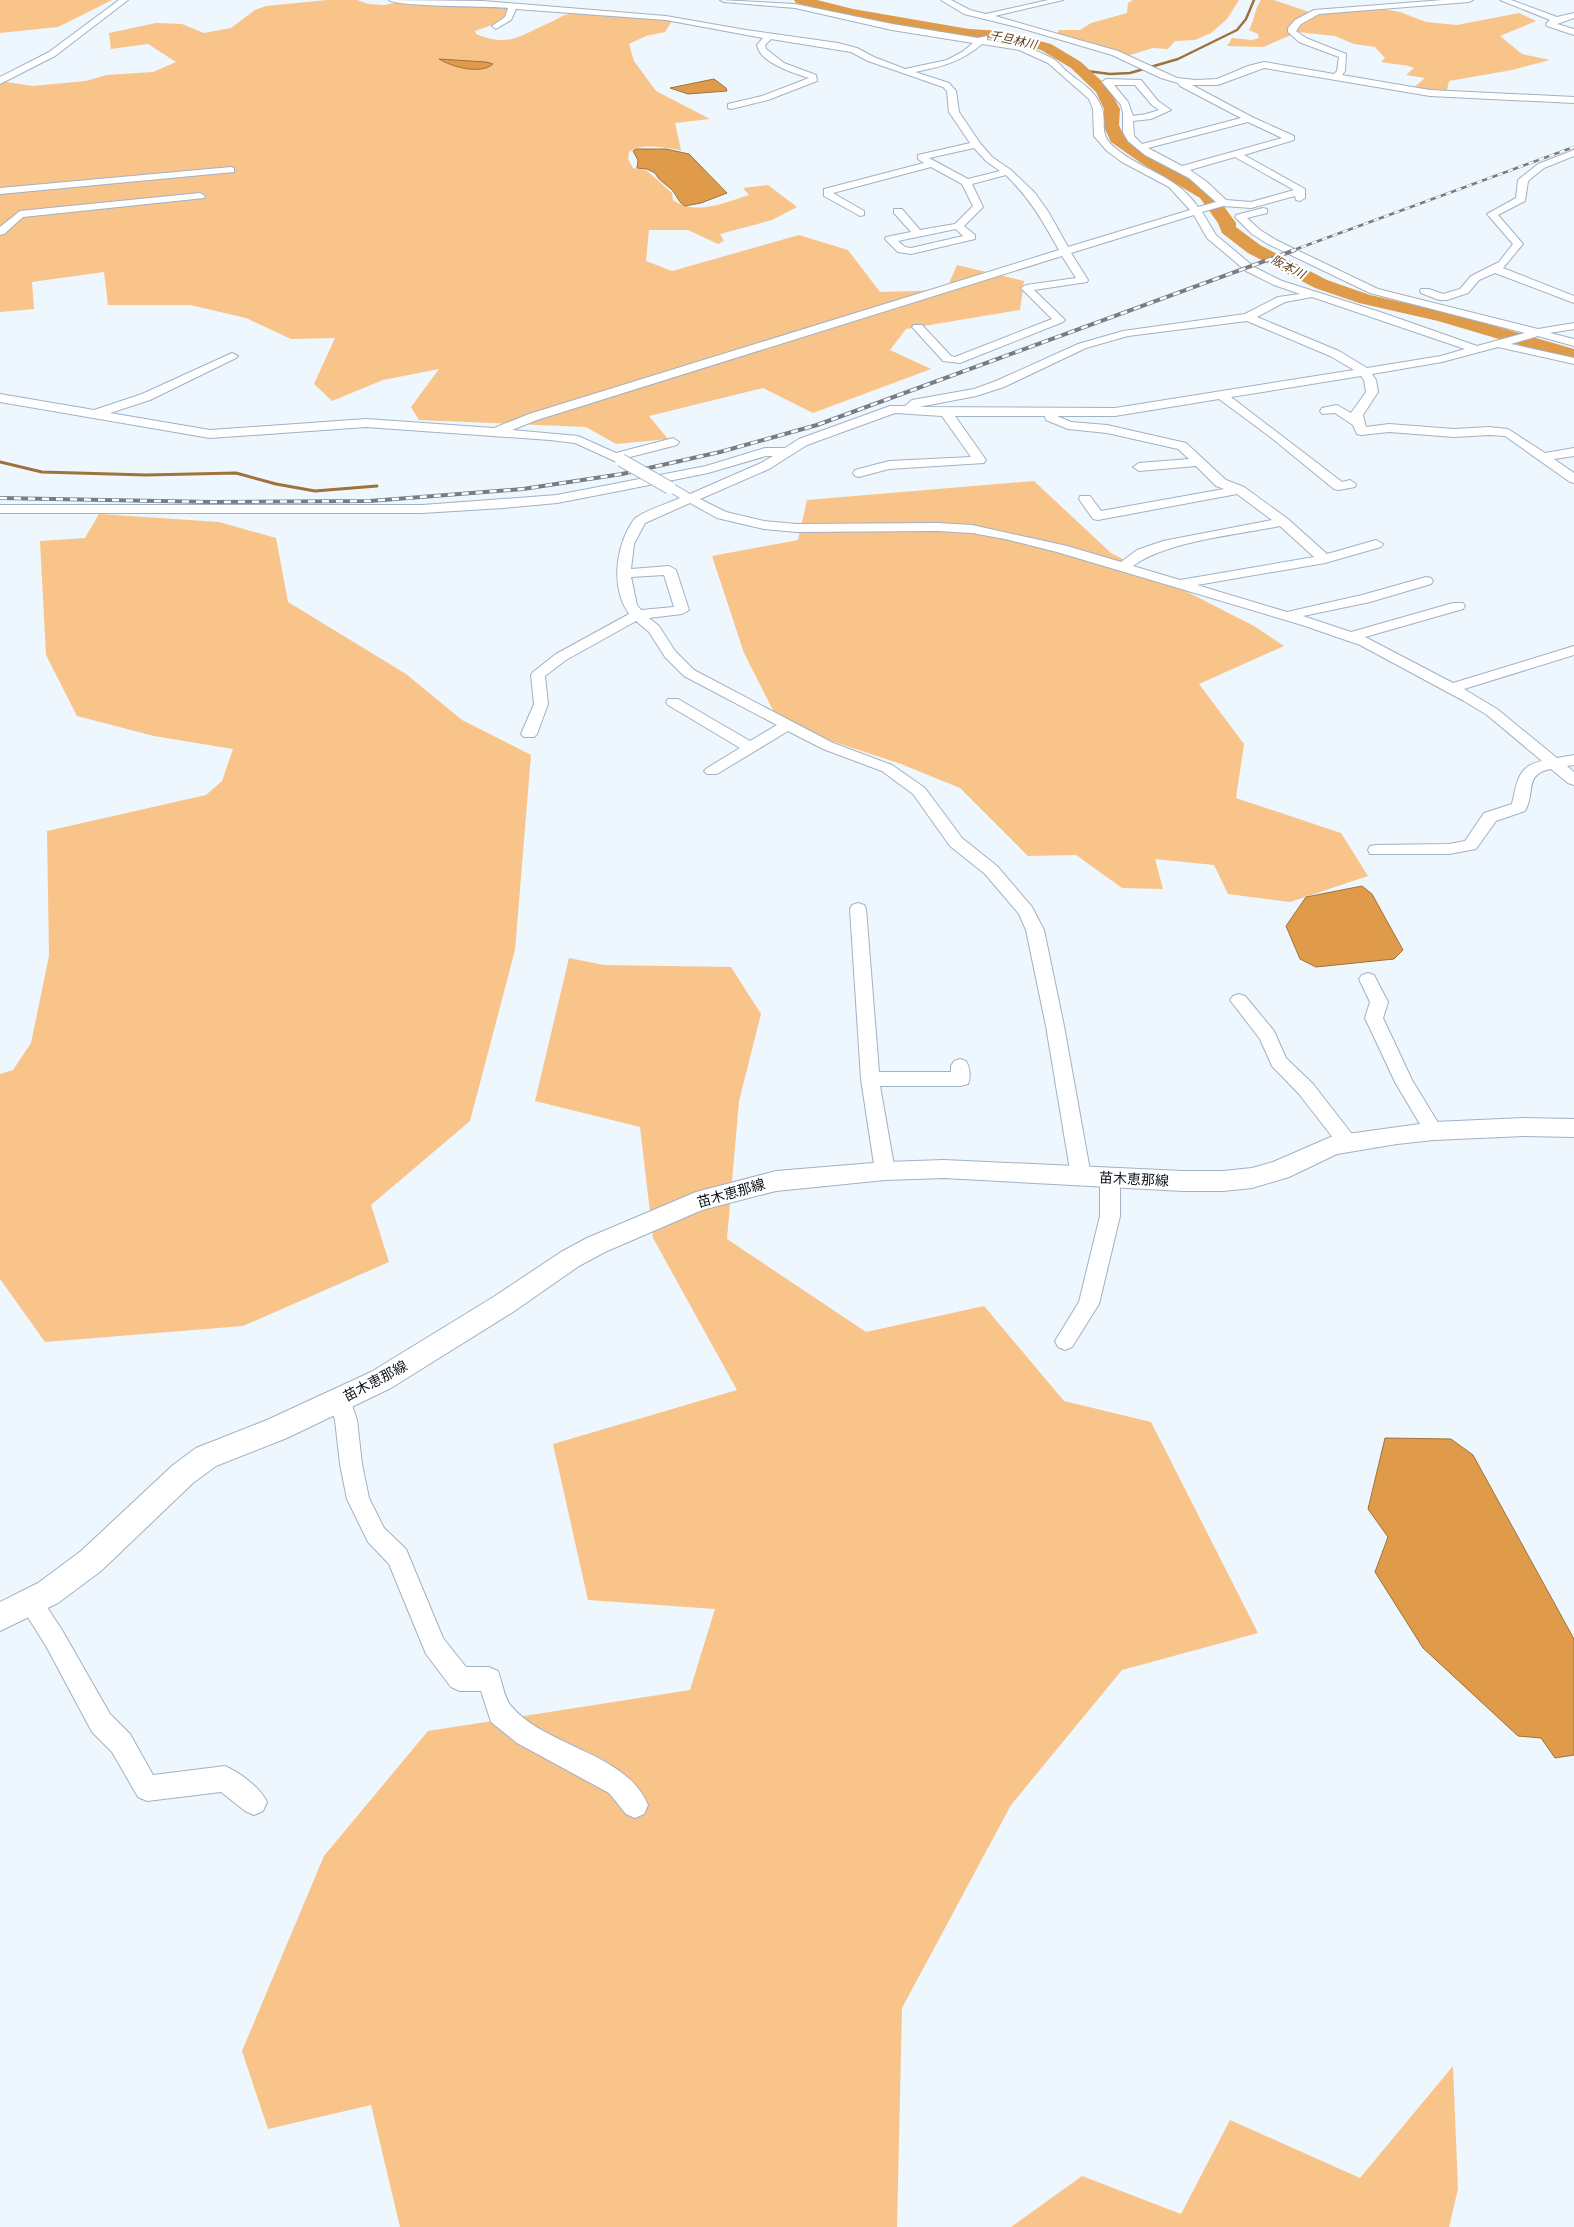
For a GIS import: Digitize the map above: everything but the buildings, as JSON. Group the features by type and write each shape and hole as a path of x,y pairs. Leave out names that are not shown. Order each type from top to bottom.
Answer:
{"main road":[{"name":"苗木恵那線","path":"0,1617 31,1603 91,1561 184,1474 206,1457 277,1430 381,1380 504,1304 570,1259 656,1218 696,1202 776,1181 885,1171 944,1169 1191,1181 1252,1178 1280,1170 1333,1146 1348,1142 1434,1131 1524,1127 1574,1128"}],"street":[{"path":"0,81 49,56 124,0"},
{"path":"393,0 414,2 483,2 574,12 666,18 838,46 946,84 951,91 954,112 976,146 989,159 1008,172 1039,205 1064,251 1083,280 1026,288 1059,320 956,361 947,359 918,327"},
{"path":"724,0 794,6 892,27 1021,48 1051,61 1093,98 1098,109 1099,136 1110,148 1126,160 1173,185 1187,198 1196,210 1211,236 1250,269 1278,283 1314,296 1379,315 1478,350"},
{"path":"945,0 954,6 980,16 1115,53 1156,73 1182,81 1218,82 1236,76 1251,68 1264,65 1430,93 1574,100"},
{"path":"980,16 1059,0"},
{"path":"1336,77 1342,71 1343,56 1330,48 1298,38 1292,32 1298,22 1317,12 1469,0"},
{"path":"1504,0 1557,20"},
{"path":"496,26 508,20 512,13 512,5"},
{"path":"1574,15 1550,24 1574,32"},
{"path":"906,71 941,65 965,55 1005,22"},
{"path":"731,106 765,98 813,81 813,77 781,65 762,50 761,45 769,36"},
{"path":"1181,169 1291,138 1248,119 1183,84 1182,81"},
{"path":"1129,119 1148,117 1166,110 1155,103 1138,82 1106,82 1116,91 1127,108 1129,119 1127,131 1130,138 1156,158 1181,169 1206,186 1223,203"},
{"path":"1142,147 1248,119"},
{"path":"958,226 971,237 911,251 902,250 890,239 958,226 978,207 966,182 921,157 976,146"},
{"path":"1400,298 1412,288 1443,298 1464,290 1474,278 1495,269 1506,260 1518,244 1492,214 1521,199 1523,180 1541,166 1574,153"},
{"path":"1236,154 1300,189 1300,199 1294,202 1240,217 1256,232 1272,242 1374,291 1574,342"},
{"path":"860,213 828,194 828,191 931,164"},
{"path":"0,191 231,170"},
{"path":"966,182 1008,172"},
{"path":"496,432 533,417 1196,210 1223,203 1251,206 1300,191"},
{"path":"0,232 10,206 200,196"},
{"path":"898,211 917,233"},
{"path":"1495,269 1574,300"},
{"path":"909,409 916,403 976,392 1000,384 1082,346 1127,333 1248,317 1282,299 1314,296"},
{"path":"1248,317 1292,337 1333,352 1365,371 1370,379 1371,394 1367,402 1357,411 1361,431 1389,428 1454,433 1489,431 1508,433 1574,479"},
{"path":"1081,1176 1075,1133 1048,992 1035,930 1026,911 990,870 956,842 919,791 886,768 828,746 689,673 670,654 654,629 630,606 624,574 627,544 640,520 765,466 803,442 885,412 909,409 946,412 1115,412 1442,359 1537,333 1574,326"},
{"path":"1500,343 1574,361"},
{"path":"94,415 146,397 232,356"},
{"path":"1221,395 1273,433 1339,486 1350,484"},
{"path":"0,398 180,430 218,434 355,423 496,432 578,440 618,458 722,515 764,525 796,528 914,527 972,530 1028,540 1181,583 1365,642 1453,688 1492,712 1574,780"},
{"path":"1326,411 1337,409 1359,423"},
{"path":"859,473 889,465 980,460 946,412"},
{"path":"1045,413 1053,419 1068,425 1107,429 1182,446 1221,483 1239,490 1283,522 1325,559"},
{"path":"618,458 673,442"},
{"path":"0,509 422,509 503,504 586,493 708,469 765,452 776,450 788,452"},
{"path":"1543,457 1574,452"},
{"path":"1139,467 1198,462"},
{"path":"1085,499 1098,516 1239,490"},
{"path":"1123,567 1142,553 1168,544 1283,522"},
{"path":"1181,583 1325,559 1376,544"},
{"path":"529,734 541,704 538,675 561,657 637,614 682,610 669,570 624,574"},
{"path":"1286,616 1365,599 1426,582"},
{"path":"1350,637 1458,606"},
{"path":"1453,688 1574,650"},
{"path":"673,702 751,748"},
{"path":"712,771 788,725"},
{"path":"1376,850 1448,849 1470,845 1490,817 1519,807 1526,776 1537,767 1556,765 1574,760"},
{"path":"858,909 870,1079 885,1171"},
{"path":"1368,979 1378,1002 1374,1018 1404,1082 1434,1131"},
{"path":"1238,1000 1268,1036 1278,1061 1306,1089 1348,1142"},
{"path":"870,1079 961,1079 960,1066"},
{"path":"1065,1341 1089,1304 1110,1216 1110,1178"},
{"path":"340,1400 346,1420 351,1464 358,1499 376,1535 398,1557 434,1646 460,1680 489,1679 500,1713 526,1734 618,1784 635,1805"},
{"path":"31,1603 54,1638 101,1724 121,1743 147,1788 226,1779 254,1802"}],"shaded area":[{"path":"0,0 112,0 58,27 0,33"},
{"path":"327,0 357,0 368,4 385,5 397,2 510,6 506,20 475,31 476,34 498,40 515,38 569,14 606,14 672,21 665,32 646,36 629,44 634,61 656,91 710,119 675,123 681,150 647,146 629,152 628,159 633,168 646,170 672,193 673,200 682,205 701,208 710,207 749,195 743,188 768,185 797,207 772,220 720,234 724,241 718,244 688,230 649,230 646,261 672,271 799,235 848,250 880,292 946,290 957,265 1024,281 1020,310 906,329 890,350 931,369 813,413 763,388 649,416 668,439 616,444 586,427 419,420 411,407 439,369 383,380 332,401 314,384 335,338 291,339 246,318 190,305 108,305 104,272 32,282 34,309 0,312 0,81 33,86 85,81 107,75 153,72 176,62 148,44 111,49 109,33 156,23 182,24 204,33 231,28 255,10 266,6"},
{"path":"1133,0 1239,0 1227,19 1211,33 1195,40 1175,41 1168,49 1153,48 1130,55 1084,44 1057,34 1059,30 1080,30 1091,23 1127,13 1128,3"},
{"path":"1261,0 1274,0 1318,15 1378,8 1400,12 1426,22 1457,25 1519,13 1536,21 1500,36 1522,54 1550,60 1512,70 1449,81 1447,90 1412,89 1425,78 1406,75 1414,68 1381,62 1385,58 1375,47 1354,44 1335,36 1298,32 1263,47 1227,46 1232,38 1252,40 1259,38 1258,34 1249,30"},
{"path":"439,59 493,64 481,69 466,69"},
{"path":"714,79 726,88 727,91 688,94 670,88"},
{"path":"636,149 666,149 689,154 727,193 701,203 685,206 655,173 647,169 637,168 638,160 633,151"},
{"path":"1034,481 1111,553 1254,626 1284,646 1199,684 1244,744 1236,798 1341,833 1368,876 1290,902 1228,894 1214,865 1155,859 1163,889 1122,888 1076,855 1028,856 960,788 901,764 780,724 744,653 712,556 798,540 807,500"},
{"path":"99,514 219,522 276,538 288,602 406,674 462,720 531,755 515,950 470,1121 371,1205 389,1262 243,1326 45,1342 0,1279 0,1074 13,1070 31,1043 49,956 47,831 206,795 222,781 233,749 154,736 77,716 46,655 40,541 85,538"},
{"path":"1362,886 1372,894 1403,950 1394,959 1316,967 1300,959 1286,926 1306,897"},
{"path":"569,958 604,965 731,967 761,1014 739,1101 727,1239 866,1332 984,1306 1064,1401 1151,1422 1258,1633 1122,1670 1011,1805 902,2008 897,2227 400,2227 371,2105 268,2129 242,2051 324,1856 428,1731 690,1690 715,1609 588,1600 553,1444 737,1390 653,1238 640,1127 535,1101"},
{"path":"1385,1438 1451,1439 1473,1455 1574,1639 1574,1755 1555,1758 1541,1738 1518,1736 1423,1648 1375,1572 1388,1537 1368,1509"},
{"path":"1453,2066 1458,2189 1449,2227 1011,2227 1082,2176 1181,2214 1230,2120 1360,2178"}],"waterway":[{"name":"阪本川","path":"801,0 853,13 969,33 1002,35 1046,47 1076,65 1103,90 1112,109 1111,125 1117,139 1147,160 1206,194 1227,223 1228,229 1254,249 1321,284 1365,299 1443,317 1574,355"},
{"name":"千旦林川","path":"1079,70 1110,74 1130,73 1178,59 1237,30 1246,19 1254,0"},
{"path":"0,462 42,472 146,475 236,473 276,484 315,491 377,486"}],"railway":[{"path":"1291,251 1574,147"},
{"path":"0,498 212,502 370,501 523,489 622,474 720,452 817,425 1295,250"}]}
